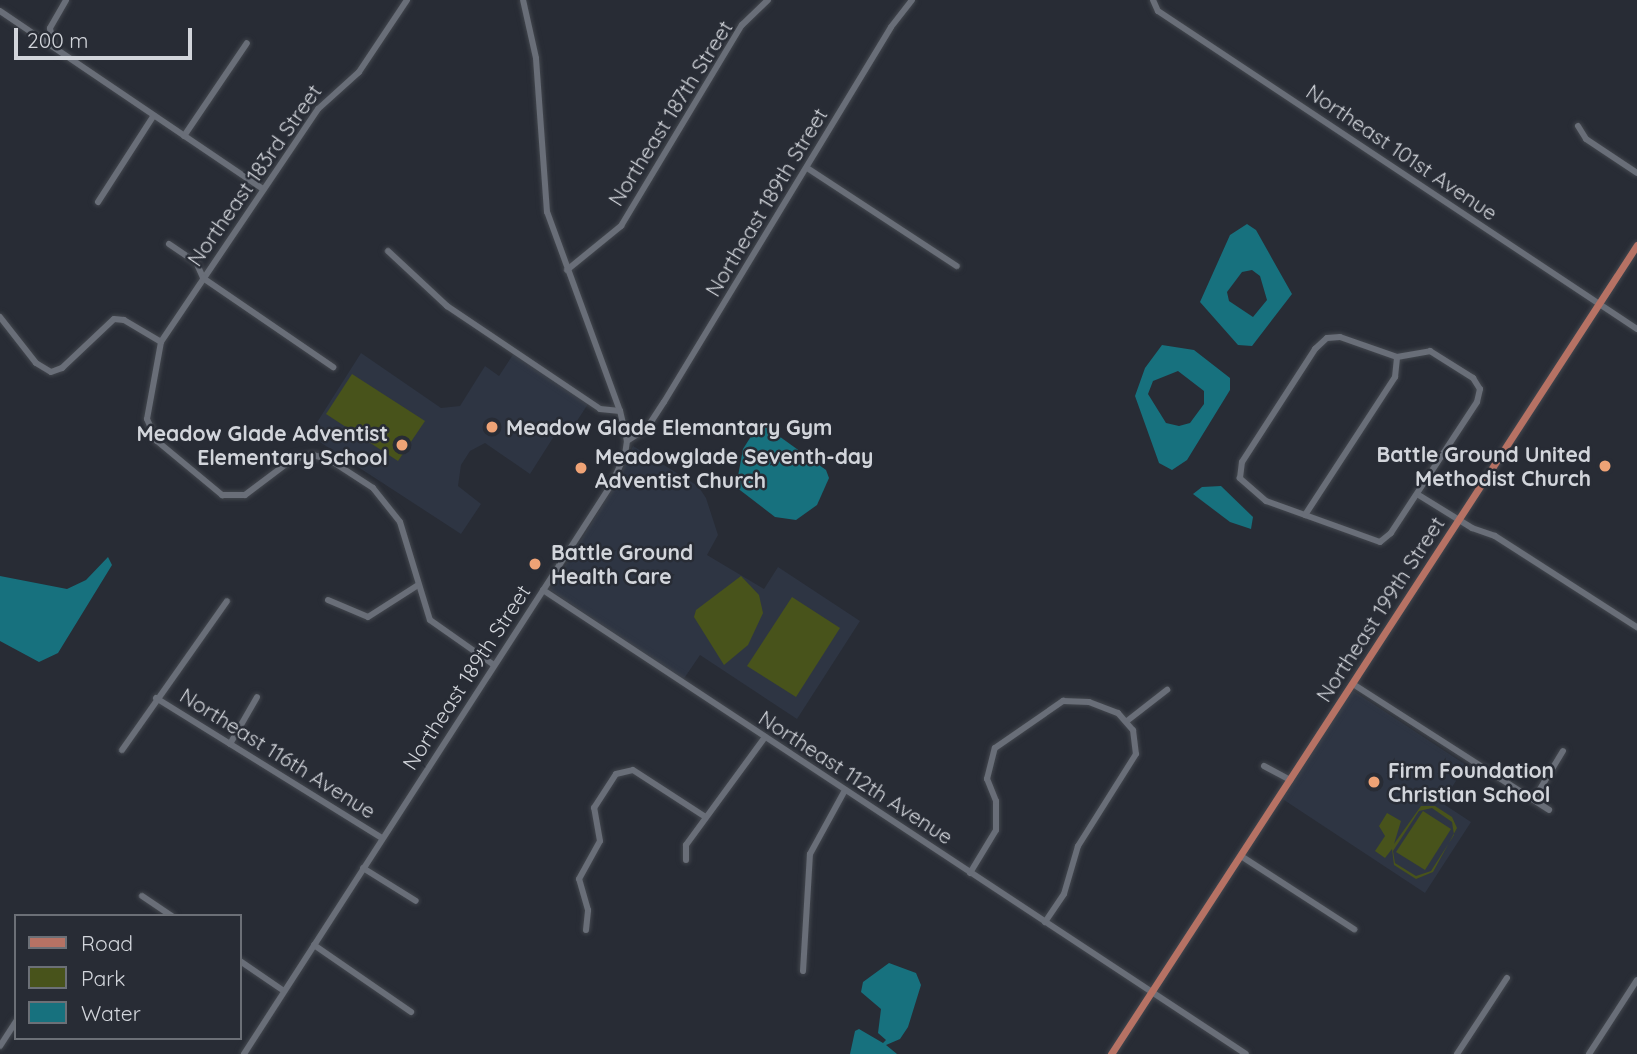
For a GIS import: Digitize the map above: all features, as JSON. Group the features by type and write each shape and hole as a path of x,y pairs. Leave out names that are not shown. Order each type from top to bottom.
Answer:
{"main road":[{"name":"Northeast 199th Street","path":"1111,1054 1637,245"}],"street":[{"path":"55,48 50,28 66,0"},
{"name":"Northeast 183rd Street","path":"161,342 318,108 359,72 407,0"},
{"path":"523,0 538,80 545,202 567,270 620,411 627,441"},
{"name":"Northeast 187th Street","path":"567,270 621,226 743,25 768,0"},
{"name":"Northeast 189th Street","path":"244,1054 617,475 627,441 646,428 664,402 912,0"},
{"name":"Northeast 101st Avenue","path":"1153,0 1158,11 1637,329"},
{"path":"0,12 263,189"},
{"path":"184,136 247,43"},
{"path":"98,202 154,116"},
{"path":"1578,126 1586,139 1637,173"},
{"path":"807,168 957,266"},
{"path":"169,244 196,262 203,278 333,368"},
{"path":"388,251 447,306 600,409 620,411"},
{"path":"0,317 36,363 51,372 62,368 114,319 127,322 161,342 147,414 157,441 210,489 231,497 257,489 298,458 317,456 330,460 391,506 404,532 430,620 494,665"},
{"path":"1340,337 1397,357 1430,351 1473,378 1480,394 1417,494 1384,540 1372,541 1251,492 1240,478 1242,462 1324,340 1340,337"},
{"path":"1305,515 1395,377 1397,357"},
{"path":"1417,494 1459,520 1495,536 1637,627"},
{"path":"328,600 368,617 418,585"},
{"name":"Northeast 112th Avenue","path":"543,590 1246,1054"},
{"path":"122,750 156,698 178,675 226,601"},
{"path":"1353,684 1549,810"},
{"path":"1127,721 1167,690"},
{"path":"230,744 257,697"},
{"name":"Northeast 116th Avenue","path":"156,698 382,838"},
{"path":"970,873 996,830 996,801 987,779 995,748 1063,701 1089,702 1127,721 1136,754 1078,846 1064,894 1045,922"},
{"path":"686,860 686,845 704,816 765,737"},
{"path":"1534,799 1563,751"},
{"path":"1264,766 1290,780"},
{"path":"586,930 588,910 579,879 601,839 593,811 613,777 624,769 636,772 704,816"},
{"path":"803,971 810,854 845,790"},
{"path":"1241,856 1354,929"},
{"path":"363,868 416,901"},
{"path":"142,896 169,914"},
{"path":"314,944 411,1012"},
{"path":"242,962 284,991"},
{"path":"1457,1054 1507,978"},
{"path":"1589,1054 1637,980"},
{"path":"0,1046 14,1024"}],"shaded area":[{"name":"Meadow Glade Adventist Elementary School","path":"361,353 441,408 460,406 485,366 499,376 514,353 588,404 573,427 563,422 530,474 485,443 470,451 461,465 458,486 481,504 461,534 309,435"},
{"path":"633,446 698,486 706,498 718,535 707,555 764,589 778,567 860,621 797,719 700,655 683,680 550,590 619,478"},
{"name":"Firm Foundation Christian School","path":"1352,690 1466,765 1442,803 1471,822 1425,893 1281,798"}],"green space":[{"path":"352,374 425,421 398,461 326,414"},
{"path":"741,576 759,595 763,613 748,645 724,665 694,617 696,610"},
{"path":"792,597 840,628 796,697 747,666"},
{"path":"1421,806 1435,806 1452,817 1457,828 1454,834 1452,822 1432,808 1419,811 1393,851 1395,863 1416,876 1431,871 1448,844 1433,872 1416,879 1394,865 1392,849 1385,858 1375,851 1385,836 1379,826 1387,813 1401,821 1394,844"},
{"path":"1423,811 1451,829 1425,870 1396,852"}],"water":[{"path":"1247,224 1256,230 1292,294 1252,346 1238,345 1200,302 1230,235","holes":["1252,270 1260,276 1267,300 1253,317 1229,301 1227,292 1242,272"]},
{"path":"1162,345 1194,350 1230,378 1230,390 1187,460 1172,470 1159,463 1135,396 1145,368","holes":["1178,371 1204,391 1204,404 1190,423 1179,426 1166,423 1148,394 1153,381"]},
{"path":"765,426 826,470 829,478 817,505 796,520 775,517 736,487 743,449 757,427"},
{"path":"1221,486 1253,517 1251,529 1230,522 1193,494 1202,487"},
{"path":"108,557 112,565 58,653 39,662 0,641 0,576 67,589 86,580"},
{"path":"889,963 916,973 921,985 908,1027 900,1039 886,1045 897,1054 850,1054 855,1031 859,1029 883,1043 886,1040 878,1033 881,1009 861,992 863,982"}],"place":[{"name":"Meadow Glade Elemantary Gym","path":"492,427"},
{"name":"Meadow Glade Adventist Elementary School","path":"402,445"},
{"name":"Battle Ground United Methodist Church","path":"1605,466"},
{"name":"Meadowglade Seventh-day Adventist Church","path":"581,468"},
{"name":"Battle Ground Health Care","path":"535,564"},
{"name":"Firm Foundation Christian School","path":"1374,782"}]}
